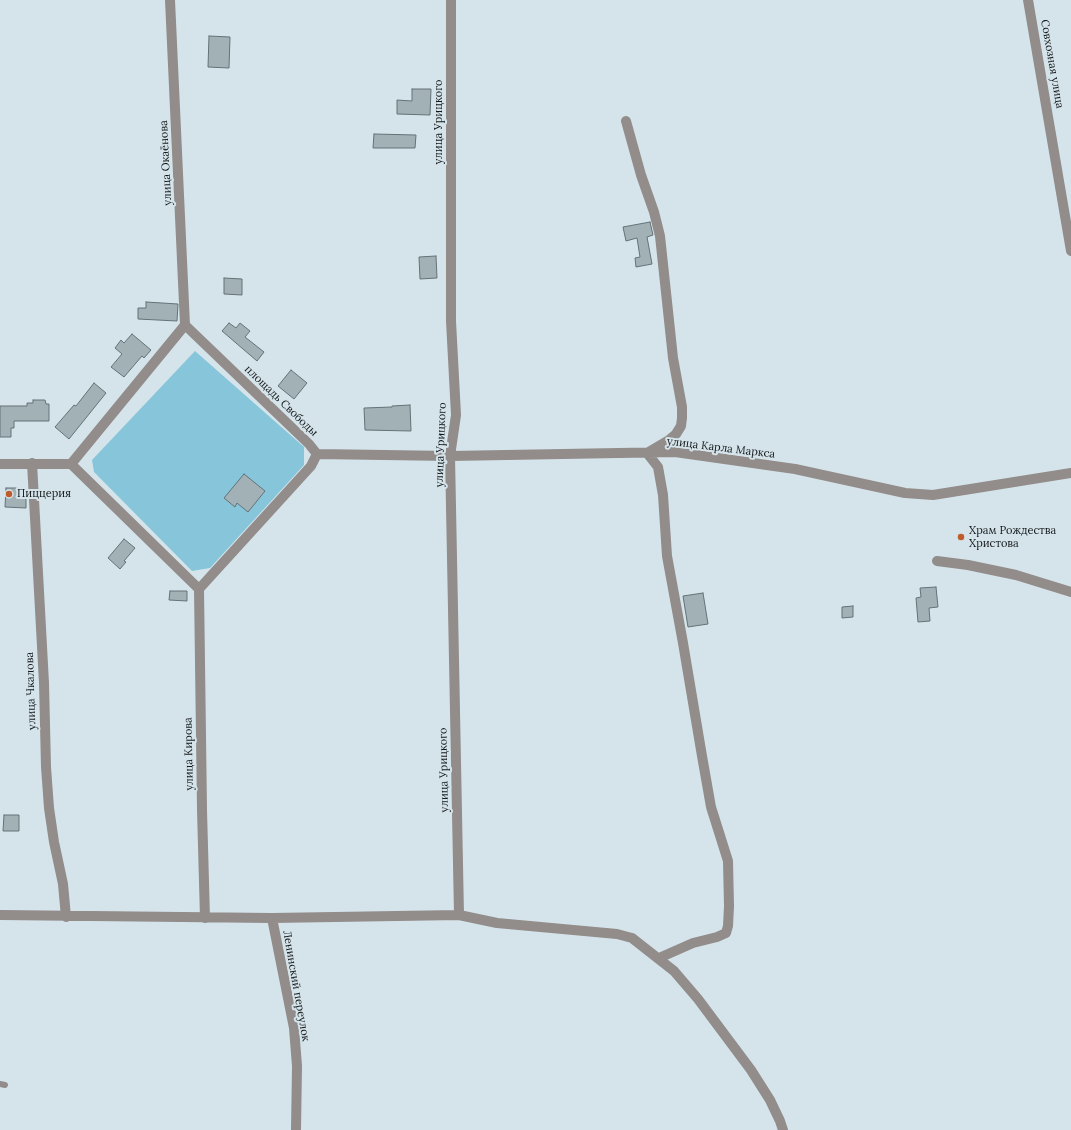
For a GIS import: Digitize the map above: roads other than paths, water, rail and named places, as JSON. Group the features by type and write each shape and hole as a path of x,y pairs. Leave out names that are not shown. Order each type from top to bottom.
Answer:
{"street":[{"name":"улица Окаёнова","path":"170,0 186,325"},
{"name":"улица Урицкого","path":"451,0 451,321 456,414 450,456 459,915"},
{"name":"Совхозная улица","path":"1028,0 1071,250"},
{"path":"626,121 660,236 673,358 682,407 681,426 676,434 647,453 658,467 663,496 667,556 711,807 728,861 729,906 728,926 726,933 693,943 659,958"},
{"name":"площадь Свободы","path":"186,325 309,444 317,454 311,466 199,589"},
{"path":"71,464 186,325"},
{"name":"улица Карла Маркса","path":"317,454 450,456 675,452 796,469 905,493 933,495 1071,473"},
{"name":"улица Чкалова","path":"32,463 49,808 54,842 63,884 66,917"},
{"path":"0,464 71,464 199,589"},
{"path":"937,562 968,565 1016,575 1071,592"},
{"name":"улица Кирова","path":"199,589 205,918"},
{"path":"0,915 66,917 272,918 459,915 496,924 617,934 632,938 674,971 698,1000 751,1070 770,1100 780,1121 782,1130"},
{"name":"Ленинский переулок","path":"272,918 294,1028 297,1066 296,1130"}],"place":[{"name":"Пиццерия","path":"9,494"},
{"name":"Храм Рождества Христова","path":"961,537"}]}
